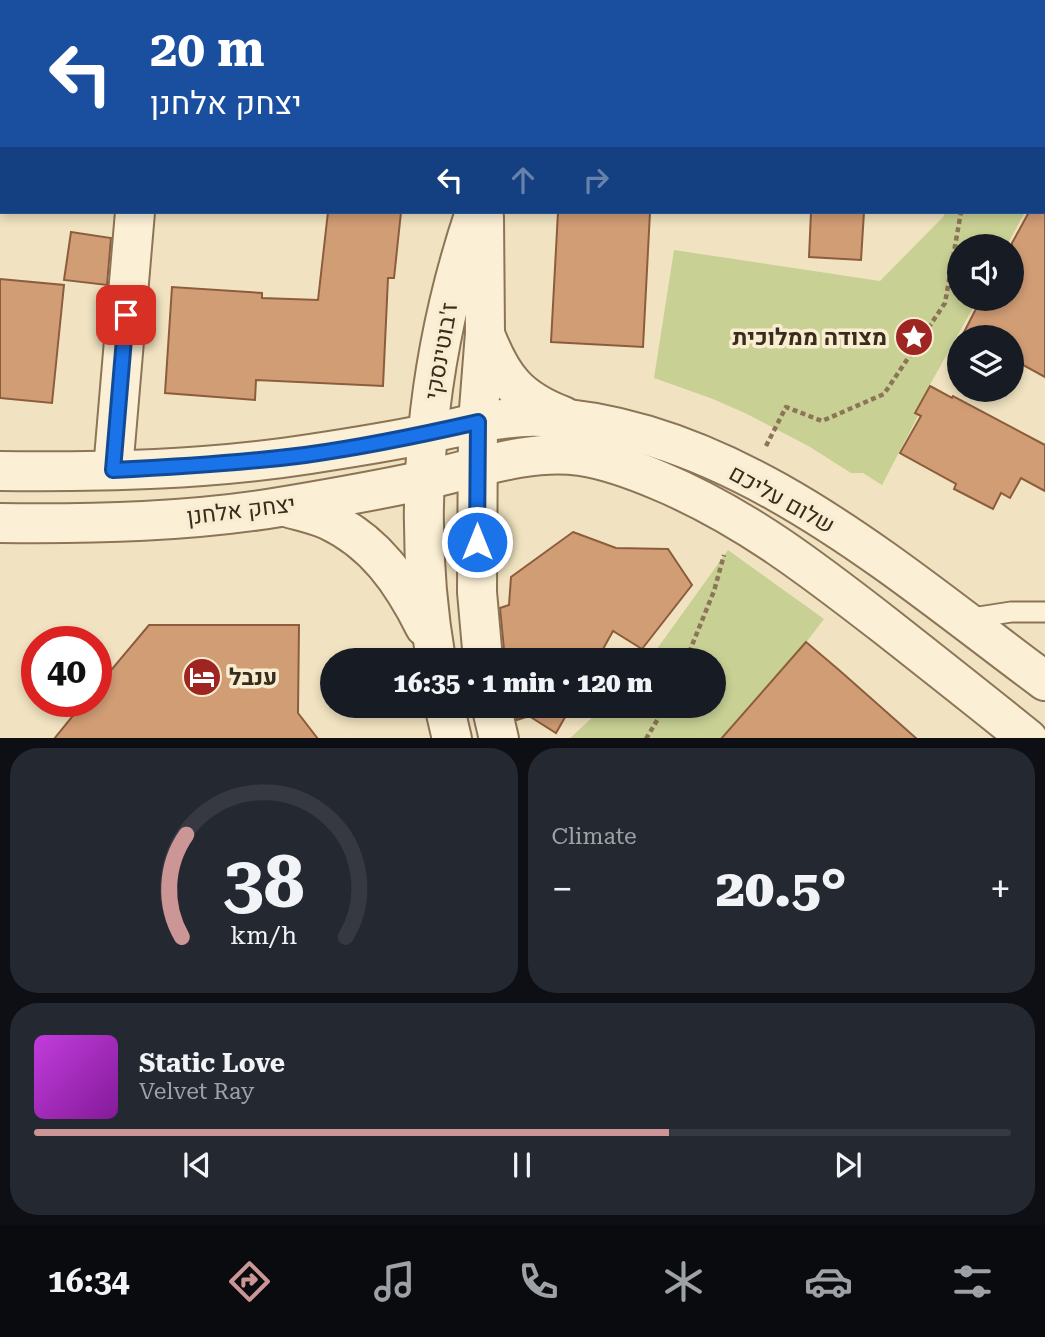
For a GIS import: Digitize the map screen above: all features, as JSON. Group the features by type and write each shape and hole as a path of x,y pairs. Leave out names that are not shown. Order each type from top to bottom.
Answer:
{"street":[{"path":"113,470 135,214"},
{"name":"ז'בוטינסקי","path":"434,648 425,579 423,524 427,434 440,348 455,276 474,214"},
{"name":"ז'בוטינסקי","path":"482,648 477,592 478,422 485,333 484,214"},
{"path":"485,333 500,369 510,384 535,404 571,420"},
{"name":"שלום עליכם","path":"478,422 541,417 571,420 651,436 697,453 749,478 850,537 1045,681"},
{"name":"יצחק אלחנן","path":"0,471 113,470 207,465 305,455 427,434 478,422"},
{"name":"שלום עליכם","path":"478,467 551,454 579,456 637,471 687,492 736,518 823,576 1028,738"},
{"name":"יצחק אלחנן","path":"0,523 121,521 204,516 284,507 478,467"},
{"path":"284,507 325,519 357,536 385,562 409,596 433,648"},
{"path":"447,718 452,738"},
{"path":"494,718 499,738"}],"lane":[{"path":"963,620 1011,612 1045,612"}],"path":[{"path":"749,478 786,407 822,421 884,394 944,303 961,214"},
{"path":"691,648 714,591 736,518"},
{"path":"646,738 658,718"}],"green space":[{"path":"944,214 1024,214 1013,234 947,234 947,311 971,311 963,325 947,325 947,354 914,413 918,416 882,485 863,473 851,473 810,447 747,414 654,378 674,250 880,281"},
{"path":"728,550 824,619 733,738 570,738 592,718 726,718 726,648 658,648"}],"building":[{"path":"328,214 401,214 394,278 388,278 383,386 256,380 255,400 165,393 172,287 262,293 262,298 318,300"},
{"path":"558,214 650,214 643,347 551,342"},
{"path":"811,214 864,214 861,260 809,257"},
{"path":"1028,214 1045,214 1045,377 1024,366 1024,325 968,325 975,311 1024,311 1024,234 1017,234"},
{"path":"71,232 111,238 107,285 64,280"},
{"path":"0,279 64,285 52,403 0,398"},
{"path":"930,386 947,395 947,402 964,402 1045,445 1045,491 1021,478 1010,498 1001,493 993,509 954,489 956,484 900,453 921,416 915,413"},
{"path":"573,532 616,548 668,549 692,585 643,648 613,631 604,648 504,648 500,608 509,605 511,577"},
{"name":"ענבל","path":"149,625 299,625 298,713 317,738 55,738 72,717 112,717 112,669"},
{"path":"806,642 916,738 722,738"},
{"path":"532,718 565,718 556,733"}],"place":[{"name":"מצודה ממלוכית","path":"914,337"},
{"name":"ענבל","path":"202,677"}],"route":[{"path":"126,315 113,470 207,465 305,455 382,443 478,422 477,542"}]}
